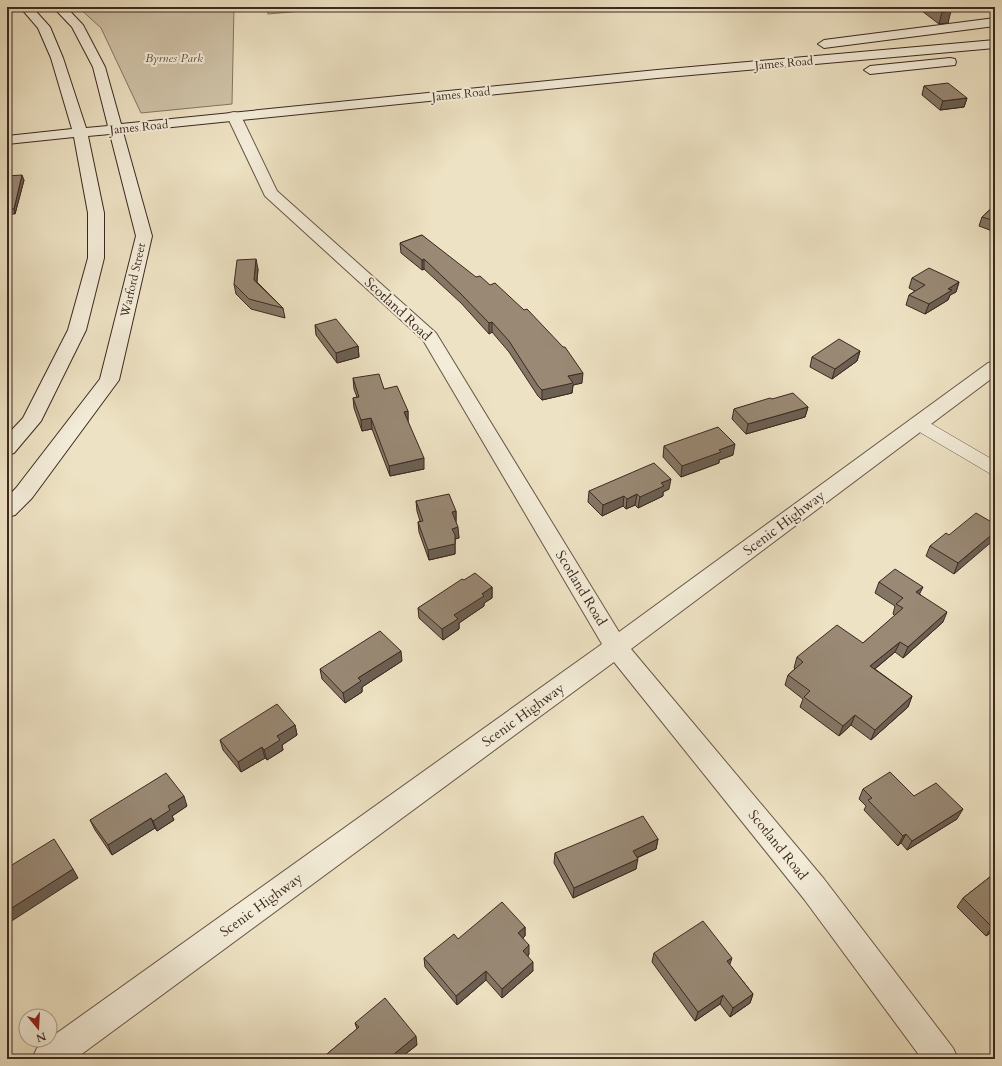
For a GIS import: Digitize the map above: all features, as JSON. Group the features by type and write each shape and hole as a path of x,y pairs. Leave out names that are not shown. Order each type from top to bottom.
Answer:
{"main road":[{"path":"7,448 31,421 77,330 96,258 96,214 80,132 57,58 44,27 26,7"},
{"name":"Warford Street","path":"7,510 24,493 109,380 144,236 117,129 99,67 77,26 59,7"},
{"path":"809,46 995,22"},
{"name":"James Road","path":"916,50 957,40 995,35"},
{"name":"James Road","path":"7,140 657,74 995,44"},
{"path":"657,74 711,59 764,52"},
{"path":"858,71 964,61"},
{"path":"657,74 818,72"},
{"name":"Scotland Road","path":"234,116 270,193 430,337 616,647 814,889 942,1059"},
{"name":"Scenic Highway","path":"48,1059 616,647 917,423 995,367"}],"street":[{"path":"917,423 995,468"}],"green space":[{"name":"Byrnes Park","path":"78,7 234,7 232,104 141,113 101,28"},
{"path":"267,7 347,7 268,14"}],"building":[{"path":"935,7 949,7 951,11 942,12"},
{"path":"948,83 967,98 943,101 924,86"},
{"path":"22,175 14,209 7,209 7,176"},
{"path":"995,205 995,221 982,217"},
{"path":"422,235 476,277 480,276 490,285 495,283 524,310 527,309 563,347 565,347 583,373 568,376 573,383 542,390 509,341 492,322 489,323 424,259 422,260 400,243"},
{"path":"256,259 254,280 283,308 249,299 234,284 237,260"},
{"path":"929,268 959,282 948,289 952,290 929,304 909,295 925,285 912,278"},
{"path":"336,319 358,346 336,353 315,325"},
{"path":"839,339 860,351 835,369 812,357"},
{"path":"379,374 384,389 397,386 408,411 404,412 424,458 389,466 371,418 361,420 353,398 359,397 353,378"},
{"path":"793,393 808,407 748,424 734,409 770,398 772,399"},
{"path":"718,427 735,444 719,450 721,452 682,466 664,446"},
{"path":"654,463 671,479 661,483 664,486 640,497 637,494 627,499 624,496 603,505 589,491"},
{"path":"449,494 456,511 452,512 458,527 452,529 455,535 455,544 428,550 418,522 423,521 416,501"},
{"path":"976,513 995,524 995,532 958,563 930,546 946,533 949,535"},
{"path":"895,569 923,587 916,592 947,612 908,647 900,642 870,666 912,696 875,730 855,715 843,726 804,697 810,691 788,675 803,662 797,657 837,625 863,643 903,608 896,604 903,598 879,582"},
{"path":"475,573 492,587 482,594 484,596 454,615 458,619 442,629 418,608 462,579 464,580"},
{"path":"380,631 401,651 358,678 361,681 343,693 320,669"},
{"path":"277,704 295,725 277,736 280,740 264,750 262,747 238,762 220,740"},
{"path":"890,772 914,796 936,783 963,809 912,841 906,834 903,836 868,800 872,798 863,789"},
{"path":"166,773 184,796 168,806 170,810 153,821 151,818 108,845 90,820"},
{"path":"643,816 658,839 633,851 638,859 574,888 555,853"},
{"path":"54,839 73,869 7,911 7,868"},
{"path":"995,873 995,925 992,927 963,898"},
{"path":"502,902 525,927 518,933 529,945 523,951 533,962 502,989 486,971 456,996 424,958 454,934 458,939"},
{"path":"703,921 732,958 727,961 753,994 733,1008 723,995 698,1012 654,953"},
{"path":"385,998 416,1036 388,1059 321,1059 359,1027 355,1023"}]}
